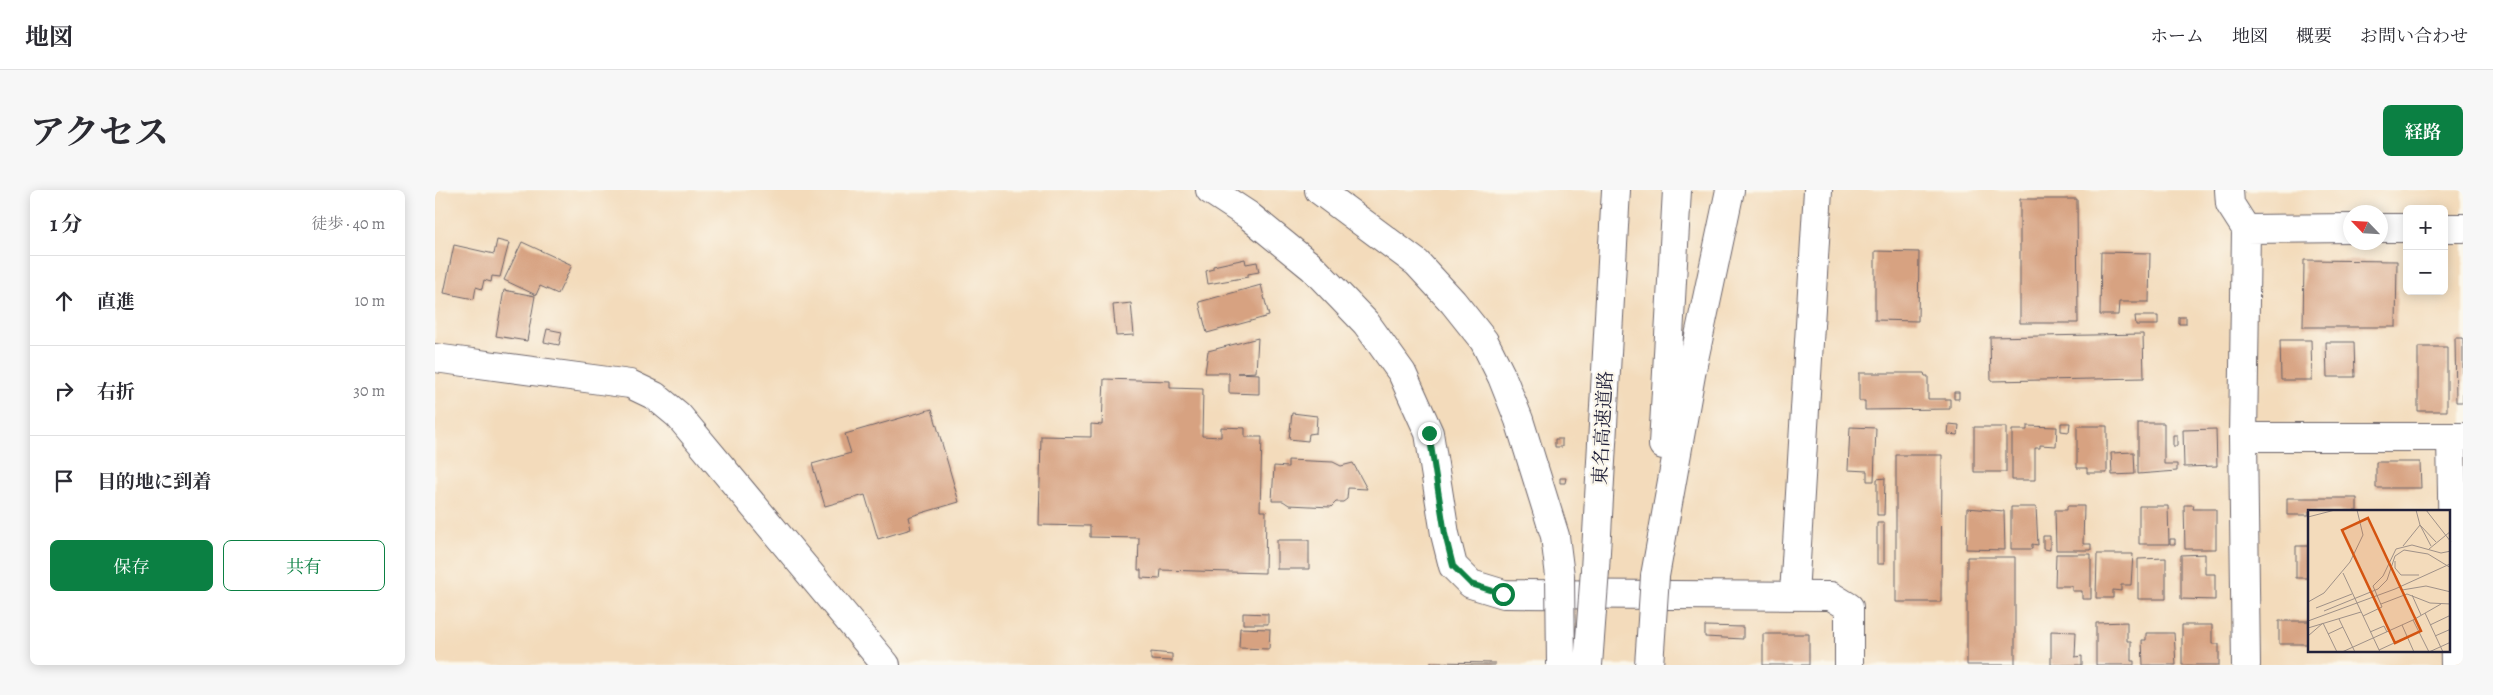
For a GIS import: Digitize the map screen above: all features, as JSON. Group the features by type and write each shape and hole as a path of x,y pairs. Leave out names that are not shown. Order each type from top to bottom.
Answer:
{"main road":[{"path":"1210,190 1247,215 1313,268 1366,323 1402,373 1429,433 1445,534 1453,566 1471,584 1503,594 1831,596 1849,607 1849,665"},
{"path":"1319,190 1417,263 1453,302 1484,341 1502,377 1519,420 1555,536 1561,576 1561,665"},
{"name":"東名高速道路","path":"1588,665 1616,190"},
{"path":"1649,665 1677,190"},
{"path":"1655,576 1692,369 1730,190"},
{"path":"1794,595 1818,190"},
{"path":"2229,190 2230,204 2246,229 2243,437 2246,665"},
{"path":"2246,229 2343,228"},
{"path":"2388,228 2403,228"},
{"path":"2448,228 2463,228"},
{"path":"435,358 630,384 655,396 678,414 886,665"},
{"path":"2243,437 2457,438 2455,665"}],"building":[{"path":"2020,199 2077,199 2078,323 2020,323"},
{"path":"497,240 509,243 500,277 492,276 491,282 484,280 482,289 476,287 474,299 444,293 454,245 494,254"},
{"path":"522,242 572,265 558,294 540,286 536,295 504,280"},
{"path":"1875,251 1919,252 1918,321 1875,320"},
{"path":"2101,252 2150,253 2149,302 2119,302 2118,315 2100,315"},
{"path":"1245,259 1246,264 1257,262 1259,272 1248,274 1248,277 1208,284 1206,271 1213,269 1213,266"},
{"path":"2304,260 2397,261 2396,327 2303,327"},
{"path":"1261,285 1269,316 1207,333 1199,302"},
{"path":"504,290 535,296 527,341 496,336"},
{"path":"1131,303 1134,335 1116,336 1113,305"},
{"path":"2135,316 2158,316 2158,325 2136,325"},
{"path":"2179,317 2186,317 2186,324 2179,324"},
{"path":"547,329 562,332 559,345 544,342"},
{"path":"2143,334 2144,378 1991,381 1990,337"},
{"path":"1258,338 1256,372 1237,373 1259,374 1259,394 1229,393 1229,373 1205,373 1208,351"},
{"path":"2455,338 2463,338 2463,402 2456,402"},
{"path":"2280,340 2311,340 2312,380 2281,380"},
{"path":"2326,342 2354,342 2355,377 2327,377"},
{"path":"2418,347 2447,347 2447,411 2418,411"},
{"path":"1859,373 1924,373 1925,376 1928,376 1928,399 1950,399 1950,409 1865,410 1865,401 1859,401"},
{"path":"1104,379 1170,381 1170,388 1203,389 1202,436 1221,437 1221,427 1245,428 1245,437 1262,437 1260,511 1266,511 1265,573 1161,570 1160,579 1141,578 1141,570 1138,570 1139,538 1090,537 1090,526 1039,525 1041,436 1091,437 1091,424 1102,425"},
{"path":"1954,392 1959,392 1959,399 1954,399"},
{"path":"932,409 959,502 908,517 911,529 878,539 865,495 825,506 812,464 851,453 845,434"},
{"path":"1292,413 1317,416 1316,433 1309,434 1308,441 1289,439"},
{"path":"2061,423 2070,423 2069,432 2061,431"},
{"path":"2138,423 2164,423 2164,464 2177,464 2177,471 2138,474"},
{"path":"1949,424 1959,425 1958,435 1948,434"},
{"path":"2027,426 2057,427 2056,446 2040,445 2040,448 2035,448 2035,480 2012,480 2012,430 2027,430"},
{"path":"2077,426 2107,426 2107,473 2087,473 2087,468 2077,468"},
{"path":"1850,427 1876,428 1874,481 1867,481 1867,471 1848,470"},
{"path":"1974,427 2006,427 2006,472 1974,472"},
{"path":"2216,429 2217,466 2184,467 2183,430"},
{"path":"2173,435 2177,435 2177,446 2173,446"},
{"path":"1555,439 1562,439 1562,447 1555,447"},
{"path":"2134,452 2135,474 2112,475 2111,453"},
{"path":"1896,455 1942,455 1941,602 1896,602"},
{"path":"1288,460 1333,462 1341,466 1353,463 1367,489 1348,488 1347,499 1343,502 1336,502 1331,507 1289,505 1283,501 1272,501 1274,466 1288,467"},
{"path":"2376,462 2420,462 2421,488 2376,488"},
{"path":"1560,478 1566,478 1565,483 1560,483"},
{"path":"1885,478 1884,515 1877,515 1877,479"},
{"path":"2287,498 2357,498 2357,510 2308,510 2308,515 2287,515"},
{"path":"2184,505 2194,505 2193,509 2216,509 2216,549 2185,549"},
{"path":"2067,506 2084,506 2083,544 2091,544 2091,550 2056,550 2055,510 2067,510"},
{"path":"2139,506 2168,506 2169,544 2139,544"},
{"path":"2011,507 2036,507 2038,545 2032,544 2032,549 2011,549"},
{"path":"1967,508 2004,511 2005,550 1966,549"},
{"path":"1877,523 1884,523 1884,564 1877,564"},
{"path":"2043,536 2050,536 2050,550 2043,549"},
{"path":"2170,539 2175,539 2175,544 2170,544"},
{"path":"1277,540 1309,540 1309,569 1277,569"},
{"path":"2296,546 2308,546 2308,578 2296,578"},
{"path":"2056,554 2091,554 2091,599 2082,599 2082,591 2072,591 2072,586 2055,586"},
{"path":"2097,554 2133,554 2131,585 2121,585 2121,591 2113,590 2113,598 2096,598"},
{"path":"2205,554 2205,574 2215,574 2215,600 2181,599 2181,555"},
{"path":"1967,557 2015,557 2015,665 1967,665"},
{"path":"2166,558 2166,599 2138,599 2138,559"},
{"path":"1243,613 1268,614 1268,624 1243,624"},
{"path":"2279,621 2308,621 2308,644 2279,644"},
{"path":"2127,622 2127,641 2131,641 2131,661 2134,661 2134,665 2096,665 2096,623"},
{"path":"2182,625 2212,625 2212,644 2219,644 2219,665 2182,665"},
{"path":"1705,626 1743,627 1743,639 1705,637"},
{"path":"1240,628 1270,629 1269,649 1239,648"},
{"path":"2051,631 2076,632 2075,657 2082,656 2082,665 2051,665"},
{"path":"2146,633 2174,633 2176,665 2143,665 2142,640 2146,640"},
{"path":"1763,634 1809,634 1809,665 1763,665"},
{"path":"1151,652 1172,654 1172,661 1151,660"},
{"path":"1431,662 1495,663 1495,665 1431,665"}],"route":[{"path":"1429,433 1445,534 1453,566 1471,584 1503,594"}]}
